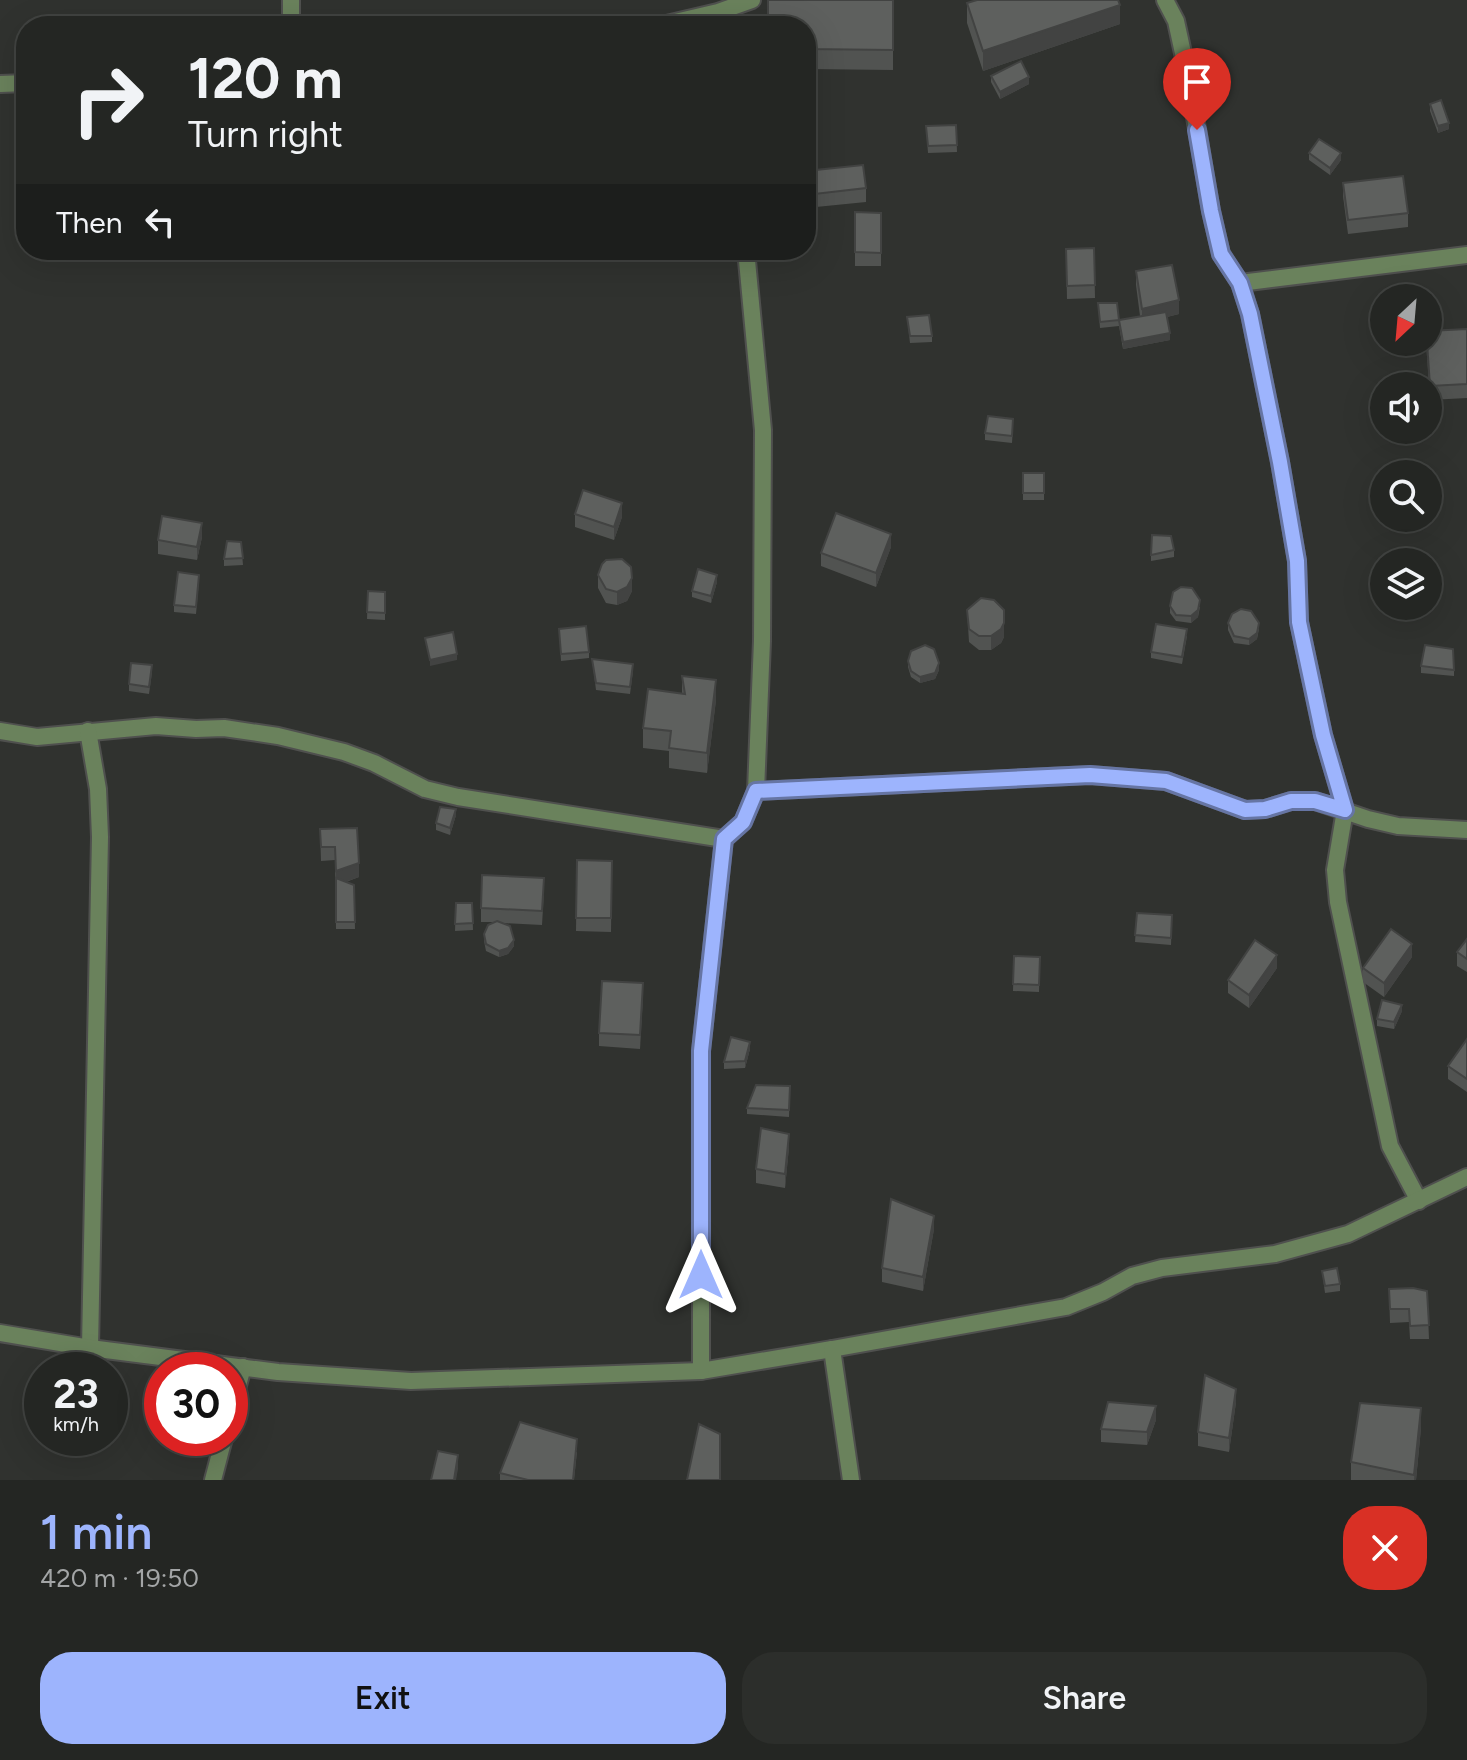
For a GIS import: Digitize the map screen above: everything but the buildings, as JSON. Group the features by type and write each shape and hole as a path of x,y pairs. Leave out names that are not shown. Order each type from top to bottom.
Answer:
{"street":[{"path":"725,16 752,0"},
{"path":"1165,0 1176,21 1221,254 1240,283 1250,314 1297,561 1299,622 1323,735 1345,810 1335,870 1338,902 1390,1146 1419,1201"},
{"path":"1240,283 1467,255"},
{"path":"701,1371 701,1051 724,839 743,822 756,791 762,641 763,430 747,260"},
{"path":"0,731 37,737 156,726 224,728 278,736 374,763 425,789 487,803 724,839"},
{"path":"88,731 98,789 100,837 90,1348"},
{"path":"756,791 1090,775 1166,781 1245,810 1265,809 1291,801 1315,801 1398,826 1467,830"},
{"path":"248,1367 411,1381 701,1371 1066,1307 1132,1276 1162,1268 1275,1254 1348,1234 1467,1177"},
{"path":"0,1333 144,1355"},
{"path":"832,1349 851,1480"},
{"path":"213,1480 219,1456"}],"route":[{"path":"701,1275 701,1051 724,839 743,822 756,791 1090,775 1166,781 1245,810 1265,809 1291,801 1315,801 1345,810 1323,735 1299,622 1297,561 1250,314 1240,283 1221,254 1197,130"}]}
